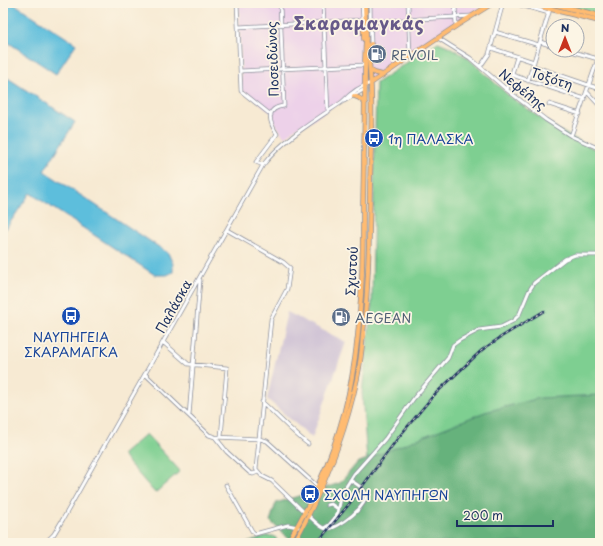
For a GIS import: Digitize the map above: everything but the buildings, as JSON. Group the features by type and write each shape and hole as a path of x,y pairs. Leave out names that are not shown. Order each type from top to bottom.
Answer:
{"highway":[{"path":"524,3 549,11 600,21"},
{"path":"550,3 600,16"}],"main road":[{"name":"Σχιστού","path":"294,543 309,516 331,469 351,406 360,362 365,313 370,231 372,113 370,70 367,60 365,3"},
{"path":"371,83 493,3"},
{"path":"363,20 367,60"},
{"path":"367,60 371,44"},
{"name":"Σχιστού","path":"287,543 305,513 332,449 342,419 352,377 361,285 365,65 367,60"},
{"path":"370,70 377,74 384,74"},
{"path":"354,96 365,103"}],"street":[{"path":"237,3 241,92 271,115"},
{"name":"Ποσειδώνος","path":"263,165 256,162 277,134 271,123 271,115 276,108 284,106 280,3"},
{"path":"323,3 328,112"},
{"path":"238,27 363,20 362,3"},
{"path":"370,3 371,44"},
{"path":"408,3 410,57"},
{"path":"455,3 456,26"},
{"path":"480,67 491,48 503,3"},
{"path":"513,3 549,11 528,81"},
{"path":"370,22 471,16"},
{"path":"495,32 545,45"},
{"name":"Νεφέλης","path":"438,38 464,53 537,114 571,136 600,149"},
{"path":"491,48 600,88"},
{"path":"571,136 580,114 600,53"},
{"path":"585,55 598,59"},
{"path":"507,90 517,57"},
{"path":"240,70 365,65"},
{"path":"595,69 600,70"},
{"name":"Τοξότη","path":"512,75 585,99"},
{"name":"Παλάσκα","path":"342,102 347,97 371,83"},
{"name":"Παλάσκα","path":"45,543 54,534 63,519 164,343 263,165 272,154 282,146 365,87"},
{"path":"587,92 600,106"},
{"path":"549,104 580,114"},
{"path":"227,230 290,268 287,289 271,319 256,469 258,472 272,480 305,513"},
{"path":"324,528 331,523 338,512 342,493 358,468 385,439 414,398 448,358 454,344 479,330 501,327 509,324 519,314 534,283 565,259 575,255 600,255"},
{"path":"189,416 201,277"},
{"path":"164,343 188,364 227,368 221,437"},
{"path":"145,374 209,435 216,437 260,439 267,441 317,486"},
{"path":"262,402 276,413 295,434 308,444"},
{"path":"216,437 228,452 250,473 253,474 258,472"},
{"path":"309,516 324,528 335,528 354,515 364,502 366,495 365,491 350,480"},
{"path":"226,485 255,534 288,525 302,529"},
{"path":"327,505 331,504 338,509"}],"shaded area":[{"path":"239,3 487,3 306,124 302,124 284,137 273,119 274,115 248,93 242,91"},
{"path":"287,312 346,342 312,438 267,399"}],"green space":[{"path":"520,3 600,3 600,14 524,5"},
{"path":"438,42 468,58 508,95 553,127 600,152 600,543 337,543 369,487 362,393 372,302 376,83"},
{"path":"600,395 600,543 287,543 290,540 270,521 276,503 340,483 357,463 485,412 540,398"},
{"path":"146,434 180,471 155,493 122,455"},
{"path":"266,536 273,536 276,538 277,543 247,543"}],"water":[{"path":"3,3 13,3 76,44 56,74 3,39"},
{"path":"3,75 75,122 44,171 168,253 173,264 173,272 167,275 155,275 30,193 3,233"}],"waterway":[{"path":"578,3 600,8"}],"railway":[{"path":"317,543 350,503 398,438 433,396 482,350 544,311"}],"place":[{"name":"REVOIL","path":"377,54"},
{"name":"1η ΠΑΛΑΣΚΑ","path":"374,138"},
{"name":"ΝΑΥΠΗΓΕΙΑ ΣΚΑΡΑΜΑΓΚΑ","path":"71,316"},
{"name":"AEGEAN","path":"341,317"},
{"name":"ΣΧΟΛΗ ΝΑΥΠΗΓΩΝ","path":"310,494"}],"district":[{"name":"Σκαραμαγκάς","path":"359,23"}]}
